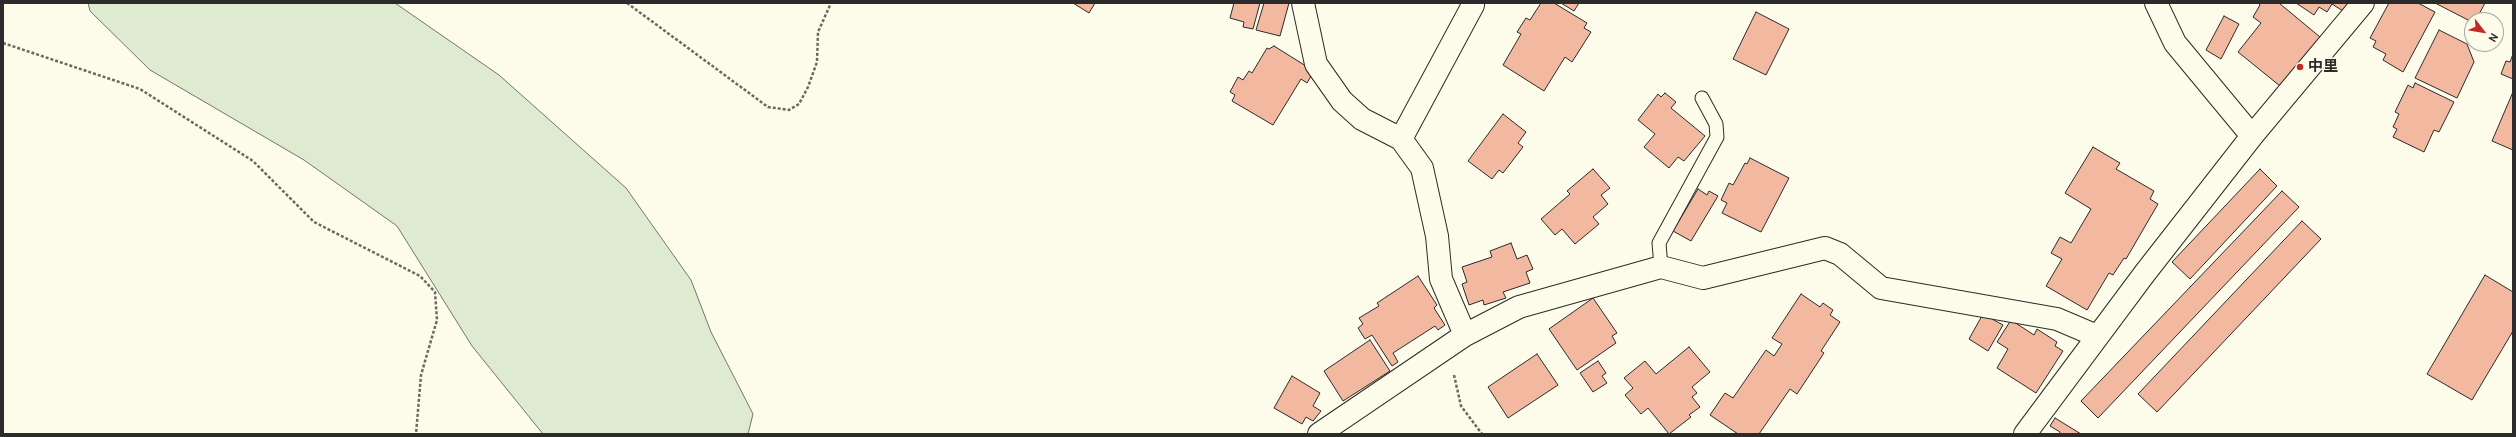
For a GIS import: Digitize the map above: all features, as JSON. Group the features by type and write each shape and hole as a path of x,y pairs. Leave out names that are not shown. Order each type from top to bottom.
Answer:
{"street":[{"path":"1302,3 1316,64 1342,101 1362,119 1401,139 1422,168 1437,236 1441,279 1456,341"},
{"path":"2156,3 2175,43 2252,136"},
{"path":"2025,434 2097,336 2252,136 2363,3"},
{"path":"1401,139 1473,5"},
{"path":"1319,434 1456,341 1519,307 1661,267 1703,278 1825,248 1840,254 1881,288 2057,319 2097,336"}],"lane":[{"path":"1661,267 1659,243 1717,137 1716,124 1702,98"}],"path":[{"path":"627,3 768,107 789,110 799,104 808,88 817,62 818,32 831,3"},
{"path":"3,43 140,90 253,161 314,222 420,276 435,292 437,320 421,375 416,434"},
{"path":"1456,341 1461,406 1482,434"}],"green space":[{"path":"88,3 395,3 499,75 626,188 691,280 711,332 753,414 748,434 543,434 472,346 397,226 304,160 150,70 90,11"}],"building":[{"path":"1073,3 1095,3 1089,13"},
{"path":"1234,3 1260,3 1253,29 1243,27 1244,22 1230,18"},
{"path":"1264,3 1289,3 1280,36 1256,30"},
{"path":"1541,3 1554,3 1587,23 1584,28 1591,32 1572,62 1565,57 1544,91 1503,65 1521,34 1517,32 1526,18 1530,20"},
{"path":"1561,3 1579,3 1574,11"},
{"path":"2258,3 2279,3 2320,37 2280,86 2238,52 2261,23 2253,17 2260,5"},
{"path":"2296,3 2348,3 2343,11 2332,4 2327,12 2319,7 2314,15"},
{"path":"2389,3 2418,3 2435,12 2403,72 2383,60 2386,54 2373,47 2376,41 2370,38"},
{"path":"2435,3 2485,3 2480,12 2464,12 2464,18"},
{"path":"1756,12 1789,29 1766,75 1733,59"},
{"path":"2224,16 2239,24 2221,59 2206,50"},
{"path":"2439,30 2464,42 2464,52 2470,52 2474,62 2457,98 2415,78"},
{"path":"1274,46 1314,71 1307,83 1301,79 1273,125 1232,101 1235,95 1230,92 1238,77 1243,80 1249,71 1252,73 1267,48 1269,49"},
{"path":"2513,54 2513,79 2501,74 2506,61 2510,62"},
{"path":"2415,83 2454,102 2439,132 2434,130 2424,152 2393,137 2397,129 2393,127 2399,114 2395,112 2408,85 2413,88"},
{"path":"2513,92 2513,150 2492,141"},
{"path":"1665,93 1676,102 1671,108 1705,136 1684,161 1678,157 1669,168 1644,147 1655,134 1638,120 1658,94 1661,97"},
{"path":"1503,114 1526,132 1518,143 1523,147 1503,173 1499,170 1492,179 1468,161"},
{"path":"2093,147 2120,163 2116,169 2154,191 2150,199 2158,204 2126,259 2124,258 2113,275 2109,273 2087,310 2046,286 2062,259 2051,253 2060,237 2071,243 2091,209 2065,193"},
{"path":"1750,158 1789,178 1761,232 1722,213 1727,203 1721,200 1729,183 1733,185 1745,163 1747,164"},
{"path":"1593,169 1610,188 1601,195 1608,204 1593,217 1599,224 1575,244 1562,229 1555,235 1541,219 1570,194 1567,191"},
{"path":"2260,169 2277,186 2190,279 2172,262"},
{"path":"1698,189 1707,195 1709,191 1718,196 1691,241 1673,231"},
{"path":"2282,191 2299,207 2098,418 2081,401"},
{"path":"2302,221 2321,239 2157,412 2138,394"},
{"path":"1511,243 1517,259 1527,255 1533,269 1526,272 1530,283 1503,292 1506,298 1484,305 1483,300 1469,305 1462,284 1467,282 1462,267 1492,257 1490,251"},
{"path":"2485,275 2513,292 2513,331 2472,400 2427,374"},
{"path":"1418,276 1437,305 1434,308 1445,325 1438,330 1435,326 1393,353 1398,362 1392,366 1372,335 1365,339 1358,328 1363,324 1359,318 1379,306 1377,303"},
{"path":"1801,294 1820,307 1823,303 1833,310 1830,315 1840,322 1821,351 1824,353 1797,394 1790,389 1759,434 1738,434 1710,415 1725,393 1733,398 1766,350 1774,356 1782,344 1772,338"},
{"path":"1593,298 1617,333 1612,336 1616,343 1577,370 1549,329"},
{"path":"1983,314 2003,325 1988,351 1969,339"},
{"path":"2011,320 2034,335 2037,329 2057,342 2055,346 2063,351 2036,393 1997,368 2008,349 1997,342"},
{"path":"1370,340 1390,371 1343,401 1324,371"},
{"path":"1689,347 1710,372 1692,387 1697,393 1692,397 1700,407 1689,415 1691,417 1669,434 1648,408 1641,414 1625,395 1633,388 1624,378 1645,361 1656,374"},
{"path":"1537,354 1558,385 1508,418 1488,387"},
{"path":"1598,361 1606,373 1602,376 1607,383 1593,392 1580,373"},
{"path":"1292,376 1320,393 1313,406 1321,411 1313,421 1306,417 1302,424 1274,408"},
{"path":"2055,418 2081,434 2059,434 2060,432 2050,426"}],"place":[{"name":"中里","path":"2300,67"}]}
